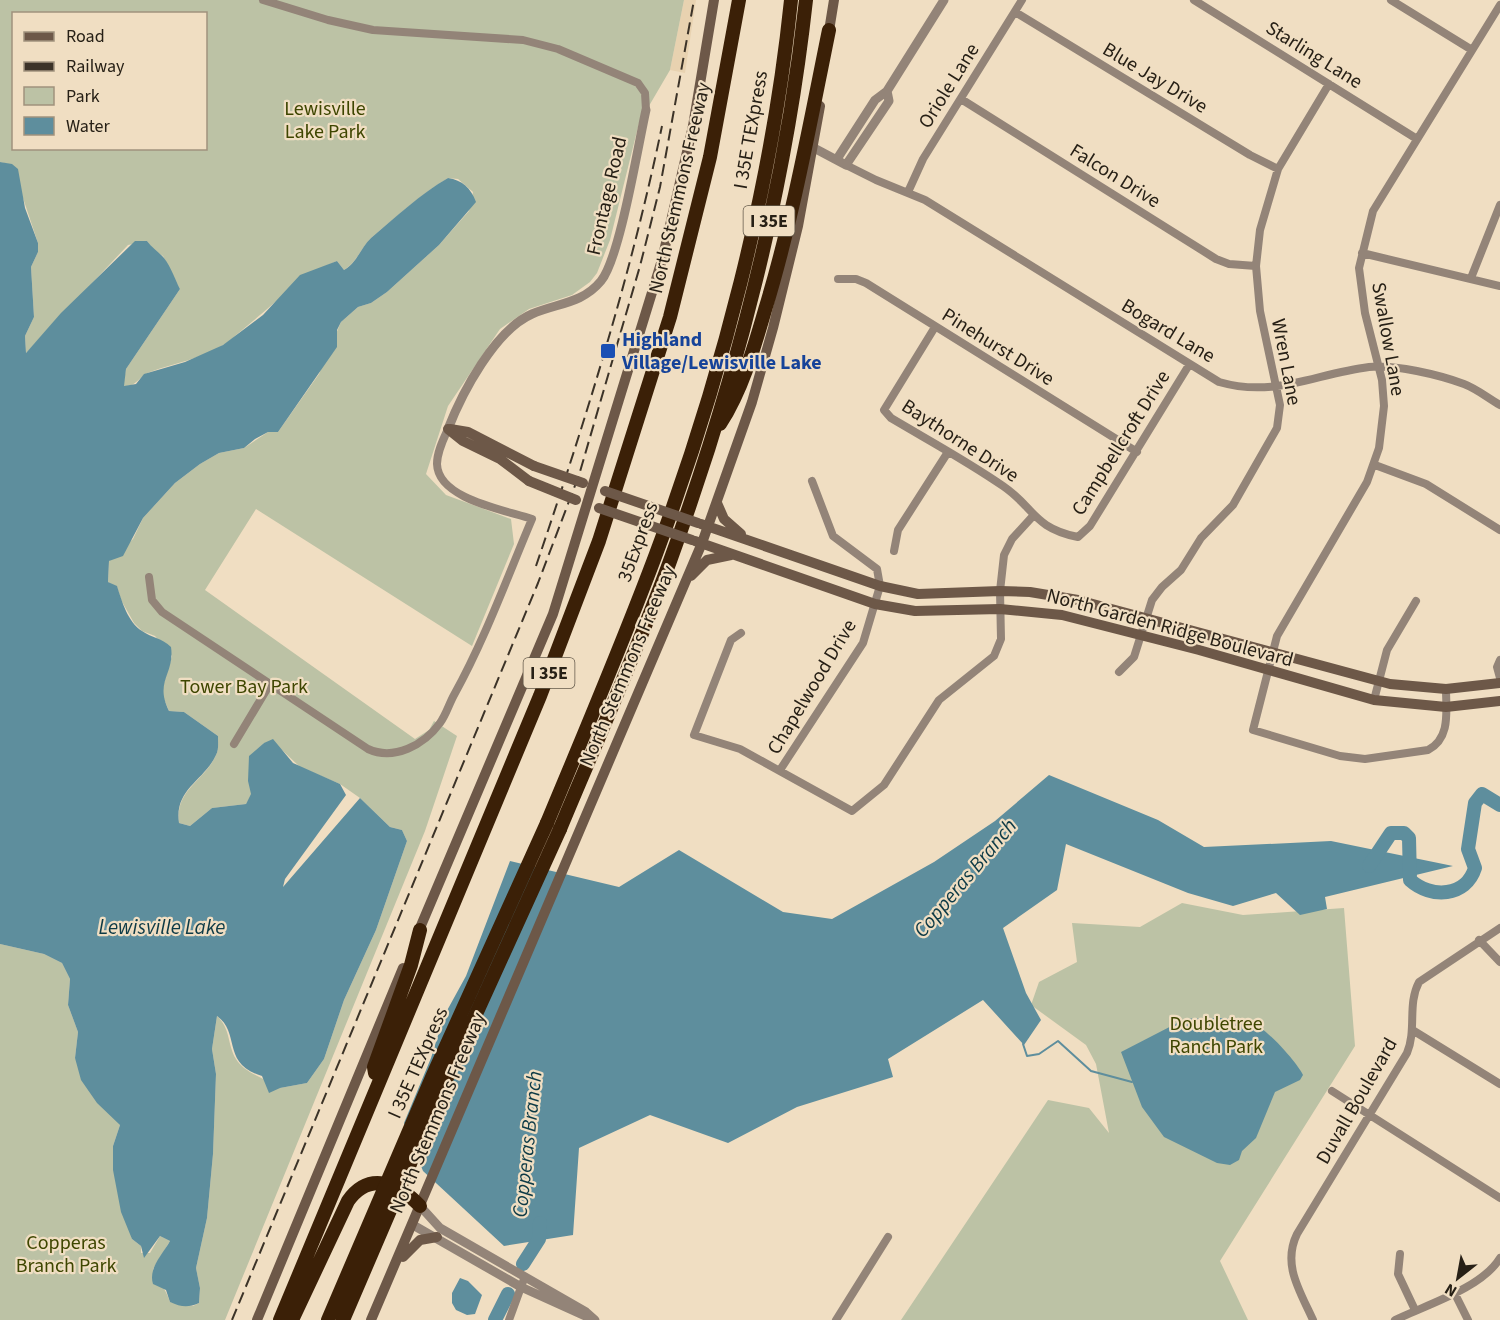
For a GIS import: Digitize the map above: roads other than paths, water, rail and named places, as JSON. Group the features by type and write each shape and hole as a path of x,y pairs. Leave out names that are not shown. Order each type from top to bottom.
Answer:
{"highway":[{"name":"North Stemmons Freeway","path":"280,1320 544,685 622,476 667,328 697,211 721,103 739,0"},
{"name":"I 35E TEXpress","path":"742,267 772,131 791,0"},
{"name":"North Stemmons Freeway","path":"343,1320 553,826 669,563 710,438 753,291 787,138 806,0"},
{"path":"710,438 732,406 757,337 778,267 829,30"},
{"name":"35Express","path":"553,826 656,554 708,396 742,267"},
{"name":"I 35E TEXpress","path":"328,1320 433,1075 553,826"},
{"path":"376,1087 374,1067 411,965 420,930"},
{"path":"292,1320 348,1201 358,1189 368,1183 380,1182 409,1196 420,1206"}],"main road":[{"name":"North Stemmons Freeway","path":"257,1320 553,614 581,502 662,260 693,126 714,0"},
{"name":"North Stemmons Freeway","path":"370,1320 413,1225 613,749 638,699 687,580 703,525 717,503 752,402 798,226 814,148 834,0"},
{"name":"North Garden Ridge Boulevard","path":"447,429 468,432 534,466 880,586 918,594 1030,592 1078,600 1378,682 1446,689 1500,683"},
{"name":"North Garden Ridge Boulevard","path":"447,429 463,441 500,459 529,481 581,502 875,604 915,611 1000,609 1062,615 1374,699 1446,707 1500,701"},
{"path":"717,503 728,523 748,540"},
{"path":"687,580 707,560 721,555 738,555"},
{"path":"393,1269 420,1240 437,1237"}],"street":[{"path":"263,0 328,20 373,30 502,38 558,49 638,83 645,93 646,110"},
{"path":"837,159 876,100 887,91 944,0"},
{"name":"Oriole Lane","path":"908,192 918,168 1022,0"},
{"name":"Starling Lane","path":"1194,0 1417,139"},
{"path":"1391,0 1472,50"},
{"name":"Swallow Lane","path":"1446,707 1444,735 1437,745 1428,750 1374,759 1340,756 1253,730 1266,671 1285,618 1353,508 1375,465 1384,406 1382,380 1361,288 1359,268 1373,211 1500,5"},
{"name":"Blue Jay Drive","path":"1015,12 1250,155 1278,169"},
{"name":"Wren Lane","path":"1119,672 1134,657 1137,642 1143,635 1152,600 1162,587 1181,570 1201,538 1233,505 1270,442 1280,417 1277,388 1260,311 1256,266 1260,230 1278,169 1329,84"},
{"path":"814,148 846,165 889,101 887,91"},
{"name":"Falcon Drive","path":"961,99 1216,259 1229,264 1256,266"},
{"name":"Frontage Road","path":"447,429 463,393 512,326 532,314 580,299 603,278 615,249 646,110"},
{"name":"Bogard Lane","path":"846,165 908,192 1219,382 1239,387 1277,388 1378,366 1465,385 1500,405"},
{"path":"1472,278 1500,205"},
{"path":"1362,253 1500,286"},
{"name":"Pinehurst Drive","path":"838,279 856,279 866,283 1137,452"},
{"name":"Baythorne Drive","path":"935,327 887,401 884,410 891,418 1007,488 1033,516 1047,527 1078,537"},
{"name":"Campbellcroft Drive","path":"1078,537 1090,526 1189,365"},
{"path":"149,577 152,600 162,612 376,753 400,752 419,744 440,724 469,667 532,519 460,495 446,486 437,462 447,429"},
{"path":"894,551 898,530 948,452"},
{"path":"1375,465 1426,484 1500,530"},
{"path":"812,481 833,536 877,569 880,586"},
{"path":"741,633 731,639 694,735 740,749 852,811 884,785 939,700 994,656 1001,639 1000,591 1007,546 1033,516"},
{"name":"Chapelwood Drive","path":"780,770 863,643 880,586"},
{"path":"1374,699 1387,650 1416,601"},
{"path":"1500,660 1497,667 1500,678"},
{"path":"234,744 270,684"},
{"path":"1446,689 1446,707"},
{"name":"Duvall Boulevard","path":"1313,1320 1292,1273 1289,1254 1292,1243 1407,1053 1414,1031 1412,1002 1419,982 1500,927"},
{"path":"1479,940 1500,962"},
{"path":"1414,1031 1500,1084"},
{"path":"1332,1090 1500,1198"},
{"path":"420,1206 440,1228 523,1283"},
{"path":"413,1225 584,1317 595,1320"},
{"path":"836,1320 888,1237"},
{"path":"1400,1254 1398,1274 1415,1310"},
{"path":"1395,1320 1484,1277 1500,1258"},
{"path":"509,1320 523,1283"},
{"path":"1454,1292 1468,1320"}],"water":[{"name":"Lewisville Lake","path":"0,162 12,164 18,169 25,208 38,243 38,252 31,267 34,317 25,336 26,353 61,313 135,241 147,241 169,265 180,289 126,369 124,386 136,384 144,374 185,362 223,345 263,315 300,275 337,261 344,270 371,238 418,198 448,178 465,186 476,202 439,245 387,292 371,303 358,307 341,322 337,330 337,347 278,432 268,432 244,448 219,453 175,483 143,518 123,556 109,561 108,582 117,586 126,611 133,622 142,631 171,647 170,664 164,685 165,701 169,711 184,712 218,736 218,748 211,764 185,793 179,811 179,823 190,826 212,808 246,804 251,794 248,781 249,756 264,743 273,739 293,763 340,784 346,795 285,879 283,887 360,798 390,827 402,830 407,841 376,930 344,1000 324,1059 307,1083 280,1088 269,1093 262,1076 249,1071 241,1064 224,1023 217,1016 212,1049 216,1074 213,1154 207,1218 196,1268 200,1288 199,1303 191,1306 181,1306 170,1302 166,1290 153,1284 154,1267 170,1241 160,1236 144,1258 141,1246 132,1239 121,1212 113,1170 113,1146 120,1125 97,1103 81,1080 75,1058 78,1032 68,1005 70,979 62,963 44,954 0,944"},
{"path":"1049,775 1158,820 1204,847 1331,841 1453,866 1325,897 1327,909 1300,915 1276,893 1233,906 1188,893 1066,844 1057,890 1003,928 1026,993 1041,1020 1024,1045 983,1000 888,1059 893,1077 797,1107 728,1143 650,1115 579,1148 573,1235 504,1246 423,1171 404,1123 431,1058 444,1016 466,976 510,861 619,887 679,850 783,912 832,919 934,862 995,821"},
{"path":"1185,1019 1244,1019 1256,1024 1280,1045 1303,1075 1300,1080 1275,1092 1256,1138 1242,1151 1239,1160 1230,1165 1217,1163 1164,1137 1142,1107 1121,1052"},
{"path":"460,1278 468,1281 482,1295 475,1314 467,1315 456,1310 452,1303 452,1293"}],"waterway":[{"name":"Copperas Branch","path":"1369,866 1391,833 1404,833 1409,838 1410,880 1418,886 1437,892 1456,890 1464,885 1475,868 1468,849 1475,803 1482,794 1500,805"},
{"path":"1023,1044 1027,1056 1039,1054 1058,1041 1091,1071 1132,1082"},
{"name":"Copperas Branch","path":"523,1264 539,1239 540,1223"},
{"name":"Copperas Branch","path":"495,1320 508,1294"}],"railway":[{"path":"232,1320 538,583 579,475 640,266 660,187 694,0"},
{"path":"536,566 606,348 650,182 662,126"}],"place":[{"name":"Highland Village/Lewisville Lake","path":"608,351"}],"park label":[{"name":"Lewisville Lake Park","path":"325,120"},
{"name":"Tower Bay Park","path":"244,687"},
{"name":"Doubletree Ranch Park","path":"1216,1036"},
{"name":"Copperas Branch Park","path":"66,1254"}]}
